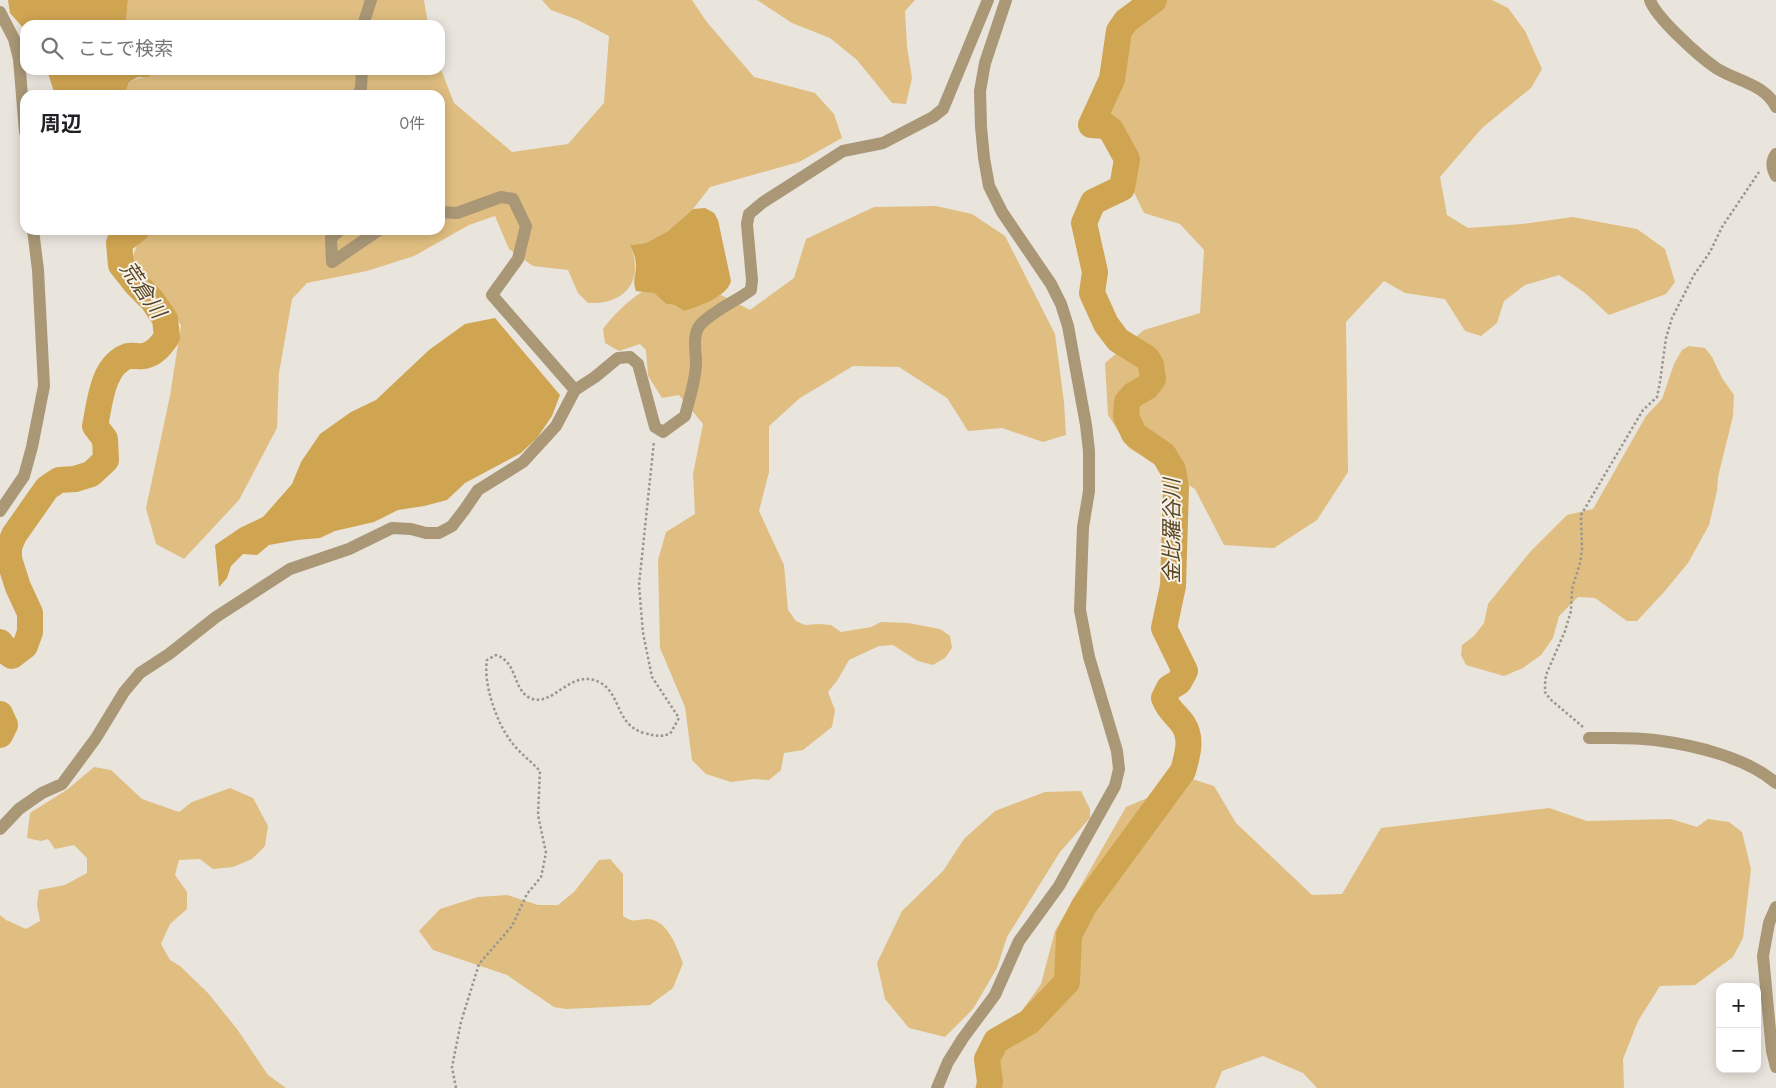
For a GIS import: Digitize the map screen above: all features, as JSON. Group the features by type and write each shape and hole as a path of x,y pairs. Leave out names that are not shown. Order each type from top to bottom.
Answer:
{"street":[{"path":"365,20 371,0"},
{"path":"0,829 19,809 62,784 96,738 124,692 140,673 169,654 216,617 290,569 349,549 392,528 412,529 426,533 439,532 452,526 478,490 523,462 556,426 574,390 595,377 618,358 630,357 638,364 655,427 663,432 685,416 696,365 695,343 699,327 714,314 751,290 752,280 747,224 749,214 762,203 842,151 883,143 933,117 943,109 988,0"},
{"path":"937,1088 948,1062 963,1038 995,995 1019,941 1059,886 1114,786 1119,769 1117,751 1089,657 1080,610 1084,527 1089,491 1089,451 1068,326 1061,304 1050,284 1002,212 990,186 984,158 980,91 985,63 1006,0"},
{"path":"1650,0 1662,20 1704,59 1717,68 1762,90 1769,96 1776,107"},
{"path":"0,12 14,39 20,58"},
{"path":"21,75 22,90"},
{"path":"360,90 362,75"},
{"path":"1776,154 1773,158 1773,168 1776,176"},
{"path":"445,212 457,213 500,197 513,200 526,226 518,259 492,295 574,390"},
{"path":"0,511 24,476 32,447 44,386 38,270 34,235"},
{"path":"334,235 331,238 332,262 372,235"},
{"path":"1590,738 1654,740 1720,753 1769,777 1776,783"},
{"path":"1776,907 1762,956 1772,1051 1776,1067"}],"path":[{"path":"1590,738 1582,726 1550,699 1545,692 1546,675 1571,611 1572,589 1581,556 1581,515 1643,410 1657,397 1666,338 1672,318 1694,275 1710,252 1722,227 1759,174 1760,167"},
{"path":"456,1088 452,1067 462,1022 480,964 512,926 527,894 541,877 546,853 538,815 540,770 510,740 492,705 485,671 487,660 496,655 504,658 512,668 524,693 531,698 541,700 577,680 589,678 602,683 611,693 625,721 636,731 659,737 670,734 679,718 652,677 642,624 639,585 655,427"}],"shaded area":[{"path":"8,0 128,0 126,20 20,20 20,24 10,13"},
{"path":"128,0 424,0 427,20 126,20"},
{"path":"542,0 692,0 706,21 754,77 815,93 834,114 842,138 799,162 710,187 693,209 668,231 646,243 630,245 634,258 635,270 633,280 622,295 601,303 588,303 578,293 568,270 533,266 509,249 495,216 469,225 414,256 367,271 307,283 292,299 279,373 277,428 239,500 184,559 156,544 146,508 170,396 181,325 132,259 141,235 445,235 445,90 126,90 129,82 150,75 443,75 454,103 512,152 568,144 604,103 609,36 578,20 551,10"},
{"path":"757,0 915,0 905,11 907,47 912,78 906,104 892,103 857,60 830,38 792,23"},
{"path":"1161,0 1492,0 1508,8 1525,31 1542,69 1531,88 1482,128 1440,177 1447,215 1468,228 1522,224 1573,217 1637,229 1665,249 1675,282 1666,294 1609,315 1585,293 1559,275 1525,285 1504,301 1497,323 1481,336 1465,331 1445,299 1405,293 1384,281 1346,322 1348,472 1317,520 1274,548 1224,545 1195,489 1129,448 1108,415 1105,363 1144,330 1200,313 1204,250 1180,224 1144,213 1103,128 1129,33"},
{"path":"49,75 151,75 148,77 138,77 129,82 126,90 53,90"},
{"path":"936,206 972,214 1005,236 1055,334 1064,402 1066,435 1043,442 1002,428 968,431 947,398 899,367 853,366 800,398 769,426 769,472 759,511 784,565 788,610 796,621 805,625 831,625 841,632 871,627 881,622 908,623 940,629 950,636 952,648 945,658 933,665 918,661 893,645 879,646 849,660 828,692 835,710 832,727 803,750 784,753 781,770 769,780 754,779 731,782 706,774 692,760 685,707 660,648 658,560 666,532 695,514 693,474 703,424 679,395 662,398 648,376 646,350 640,344 619,351 605,343 603,329 622,308 643,291 654,293 666,304 674,305 684,311 721,295 750,310 794,278 806,239 874,207"},
{"path":"705,208 714,213 718,220 731,281 724,292 712,300 684,311 674,305 666,304 654,293 636,291 634,281 636,263 630,245 646,243 668,231 693,209"},
{"path":"495,318 560,395 552,416 537,438 521,453 465,483 447,500 398,510 374,522 335,531 320,538 269,545 257,555 243,554 231,566 227,578 219,587 215,545 240,528 263,517 292,484 301,462 320,434 351,412 376,400 429,350 465,324"},
{"path":"1689,346 1705,348 1734,395 1733,416 1718,477 1717,491 1709,525 1688,563 1637,621 1627,621 1595,598 1578,597 1559,616 1553,638 1541,655 1523,668 1504,676 1466,665 1461,655 1462,645 1474,636 1484,623 1488,604 1530,552 1567,515 1593,509 1646,416 1662,399 1674,364 1682,350"},
{"path":"94,767 111,770 142,799 179,812 192,802 230,788 253,798 268,826 265,846 252,859 233,867 213,869 200,859 179,860 175,875 187,892 187,909 170,924 161,944 170,960 180,966 208,993 237,1029 268,1075 286,1088 0,1088 0,915 6,920 26,929 40,921 37,904 39,890 65,885 87,873 87,858 74,845 55,849 48,839 41,841 27,838 30,813 68,789"},
{"path":"1192,779 1214,786 1236,823 1312,895 1342,894 1381,828 1549,808 1587,821 1671,819 1697,827 1708,819 1729,822 1742,832 1751,869 1743,938 1733,957 1695,985 1660,986 1638,1021 1623,1059 1624,1088 1317,1088 1303,1073 1263,1056 1222,1071 1215,1088 975,1088 999,1043 1041,984 1055,931 1126,807"},
{"path":"1081,791 1090,809 1090,818 1060,852 1007,937 997,968 973,1009 945,1037 909,1028 885,999 877,963 902,911 943,871 964,839 995,811 1045,792"},
{"path":"610,859 623,874 623,916 632,920 646,919 660,923 666,928 683,963 673,988 650,1005 566,1009 554,1007 507,975 433,950 419,931 440,909 478,897 507,895 538,905 558,905 574,892 599,860"}],"waterway":[{"name":"金比羅谷川","path":"989,1088 987,1059 996,1041 1029,1022 1067,982 1069,935 1084,906 1183,771 1187,753 1188,736 1186,730 1164,698 1169,688 1179,682 1185,671 1164,628 1173,586 1176,487 1173,470 1164,455 1134,434 1126,416 1127,402 1133,395 1147,387 1153,379 1151,365 1147,358 1118,340 1106,324 1092,293 1095,272 1084,223 1093,202 1122,188 1127,159 1111,130 1106,126 1091,125 1112,79 1119,31 1126,21 1154,0"},
{"name":"荒倉川","path":"0,642 12,656 25,646 30,632 30,613 18,587 9,559 9,547 14,535 47,488 59,480 75,479 91,474 106,460 105,439 95,426 107,376 119,361 128,356 148,355 157,349 167,337 165,319 152,300 121,265 119,243 129,235"},
{"name":"荒倉川","path":"0,714 5,725 0,735"}]}
